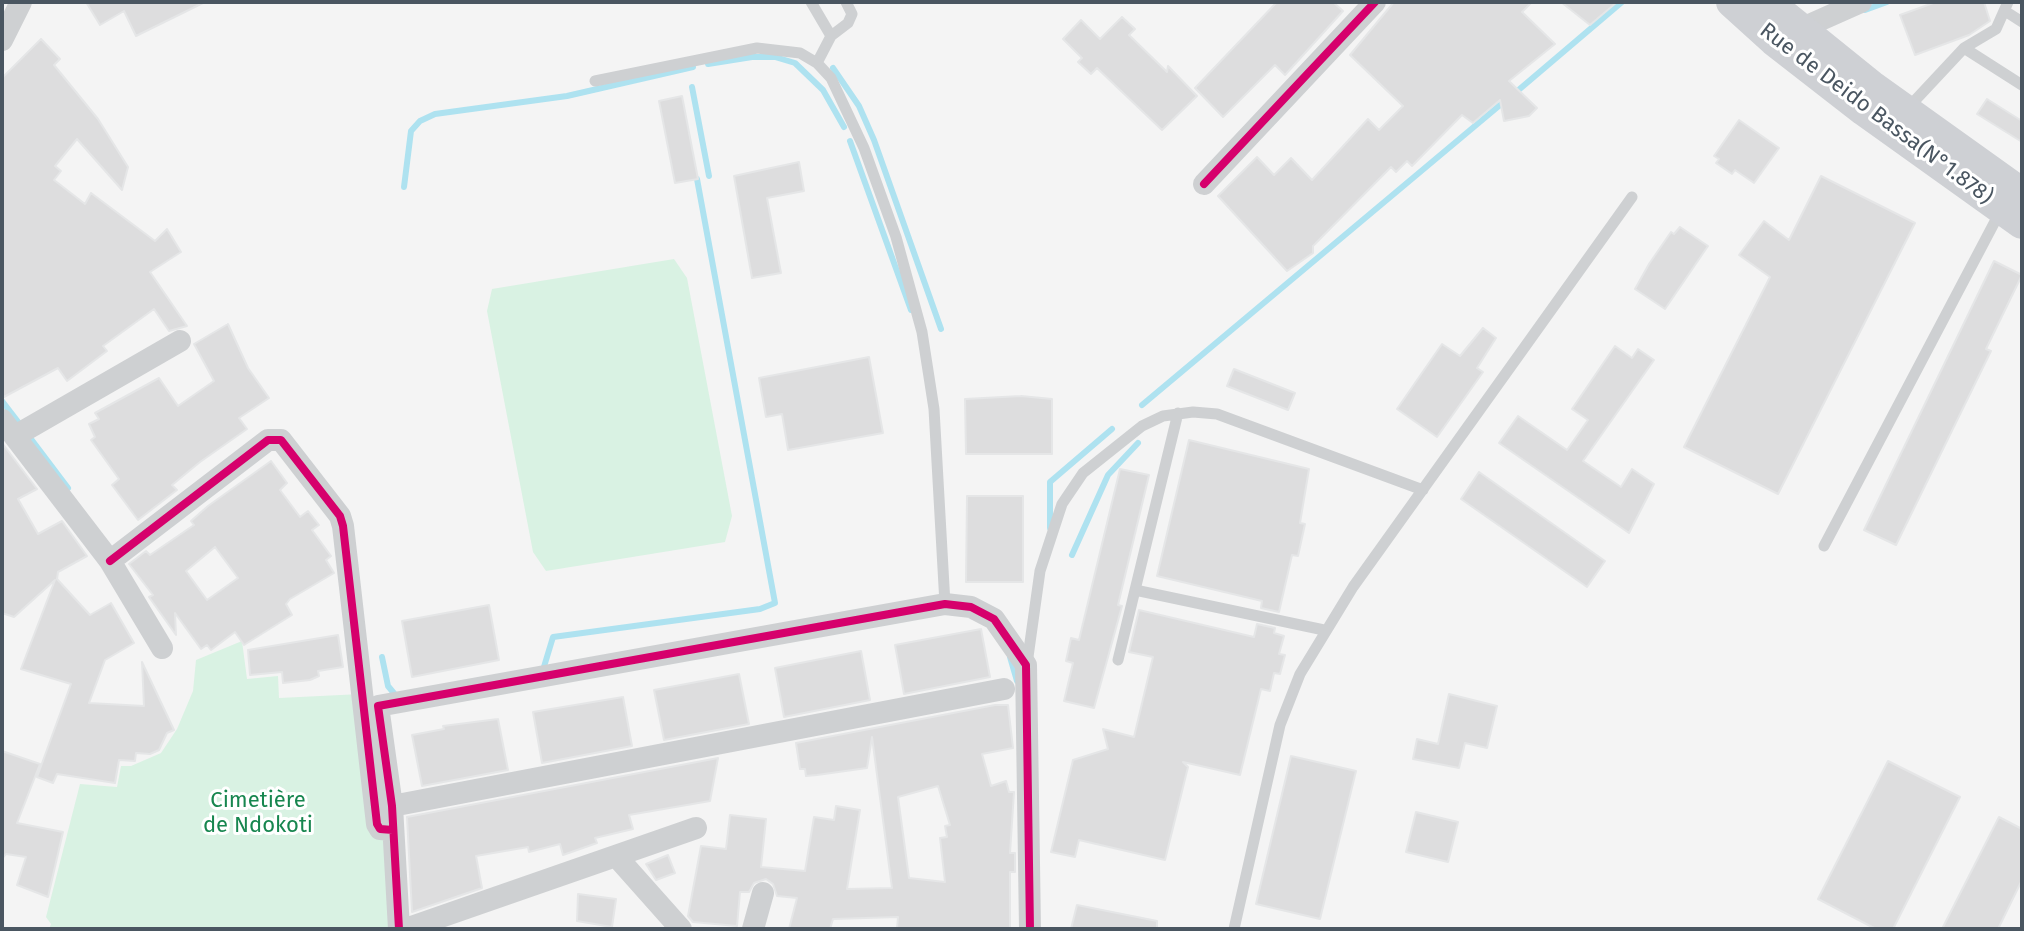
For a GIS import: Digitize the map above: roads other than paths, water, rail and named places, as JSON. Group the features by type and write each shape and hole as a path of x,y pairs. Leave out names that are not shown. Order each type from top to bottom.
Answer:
{"main road":[{"name":"Rue de Deido Bassa(N°1.878)","path":"1732,2 1852,101 2015,209"},
{"path":"1767,2 1798,30 1906,110 2015,209"}],"street":[{"path":"2,40 21,2"},
{"path":"1204,184 1375,2"},
{"path":"1798,30 1861,2"},
{"path":"162,648 110,561 8,428 180,341"},
{"path":"110,561 268,440 281,440 340,516 343,526 377,824 380,829 393,830"},
{"path":"399,929 392,806 378,706 945,604 971,607 994,619 1012,639 1026,665 1030,929"},
{"path":"392,806 1004,689"},
{"path":"406,929 696,828"},
{"path":"616,856 681,929"},
{"path":"753,929 763,893"}],"lane":[{"path":"811,2 831,36"},
{"path":"817,63 831,36 848,23 852,14 846,2"},
{"path":"1906,110 1964,48 1996,29 2006,7 2022,22"},
{"path":"595,81 757,48 800,53 817,63 831,78 864,148 896,237 922,332 934,409 945,604"},
{"path":"1964,48 2022,85"},
{"path":"1234,929 1280,725 1300,674 1324,630 1632,197"},
{"path":"1824,546 2015,209"},
{"path":"1026,665 1040,571 1062,504 1083,473 1130,435 1163,416 1178,413 1217,414 1423,490"},
{"path":"1118,660 1178,413"},
{"path":"1135,590 1324,630"}],"waterway":[{"path":"1515,93 1622,2"},
{"path":"1865,10 1887,2"},
{"path":"708,64 752,57 775,57 795,63 823,90 844,127"},
{"path":"404,187 411,131 420,121 435,114 567,96 693,67"},
{"path":"833,68 859,106 874,140 941,329"},
{"path":"692,87 709,176"},
{"path":"1142,405 1506,100"},
{"path":"850,141 911,310"},
{"path":"543,670 553,637 760,609 775,603 697,179"},
{"path":"2,401 22,427"},
{"path":"1050,528 1050,482 1112,429"},
{"path":"31,439 68,488"},
{"path":"1072,555 1108,475 1138,443"},
{"path":"382,657 388,686 397,697"},
{"path":"1010,657 1017,681"}],"park label":[{"name":"Cimetière de Ndokoti","path":"258,814"}]}
